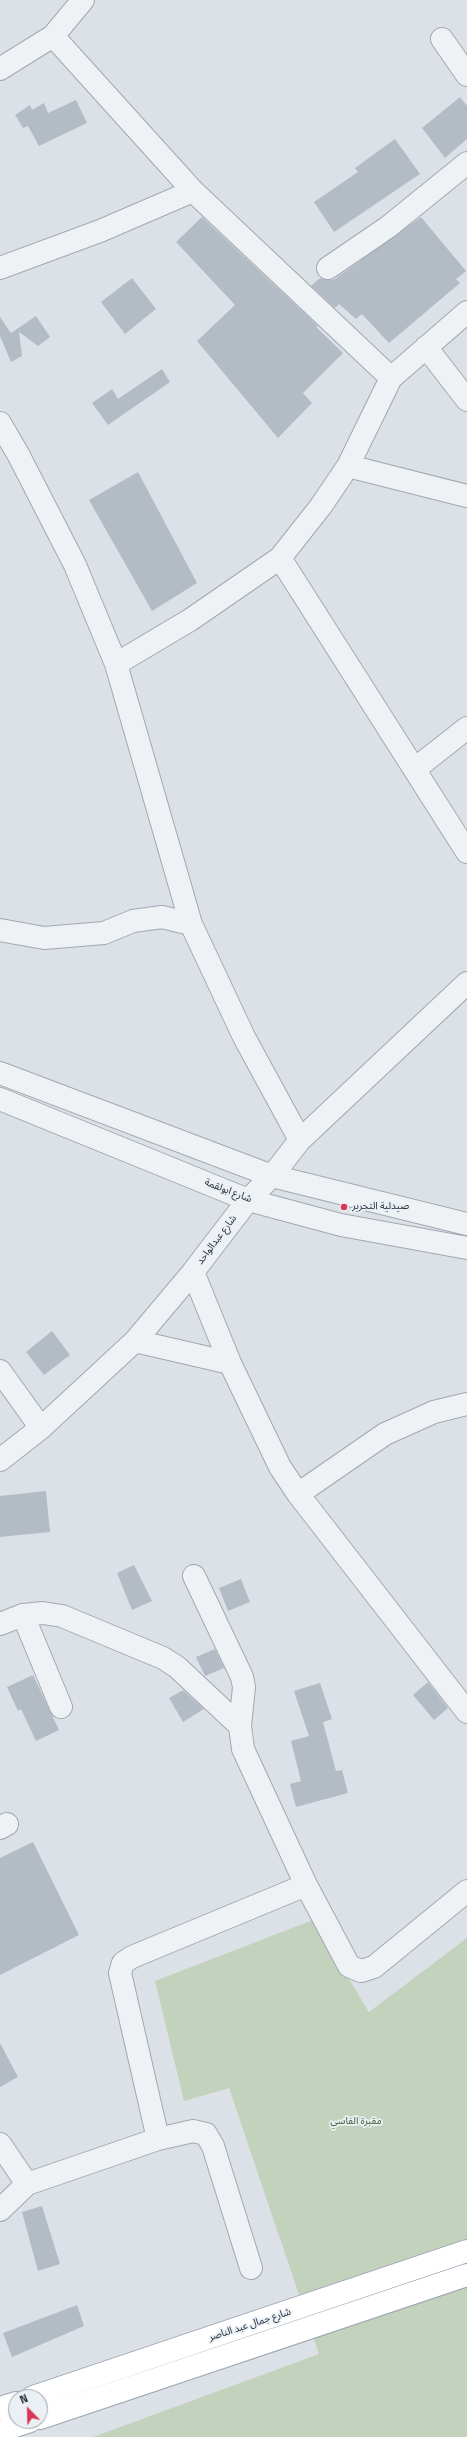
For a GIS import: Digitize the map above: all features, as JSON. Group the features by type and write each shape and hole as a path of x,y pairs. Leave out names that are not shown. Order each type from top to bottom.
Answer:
{"main road":[{"name":"شارع جمال عبد الناصر","path":"48,2392 467,2251"},
{"name":"شارع جمال عبد الناصر","path":"48,2415 467,2275"}],"street":[{"path":"0,69 53,36 83,0"},
{"path":"53,36 193,191 391,378"},
{"path":"442,39 467,75"},
{"path":"328,268 388,227 467,163"},
{"path":"0,268 100,231 193,191"},
{"path":"116,664 190,620 280,558 321,506 348,466 391,378 467,312"},
{"path":"426,347 467,400"},
{"path":"0,423 18,454 75,565 116,664 191,924 240,1030 300,1140"},
{"path":"348,466 467,496"},
{"path":"280,558 467,852"},
{"path":"415,769 467,728"},
{"path":"0,930 44,938 104,933 133,921 162,917 191,924"},
{"name":"شارع عبدالواحد","path":"0,1460 41,1428 135,1341 193,1272 248,1200 272,1176 300,1140 467,984"},
{"path":"0,1073 272,1176 467,1224"},
{"name":"شارع ابولقمة","path":"0,1099 248,1200 341,1226 467,1248"},
{"path":"193,1272 230,1363 280,1467 298,1494 467,1712"},
{"path":"135,1341 230,1363"},
{"path":"0,1371 41,1428"},
{"path":"298,1494 386,1434 434,1412 467,1404"},
{"path":"194,1576 242,1677 244,1687 240,1726 243,1749 306,1885 349,1966 360,1971 374,1967 467,1892"},
{"path":"0,1624 23,1615 43,1613 62,1616 163,1658 177,1667 240,1726"},
{"path":"23,1615 61,1707"},
{"path":"158,2139 120,1973 123,1963 132,1957 306,1885"},
{"path":"0,2210 27,2184 158,2139 193,2130 206,2134 213,2146 251,2268"},
{"path":"0,2144 27,2184"}],"green space":[{"name":"مقبرة الفاسي","path":"313,1920 369,2012 467,1938 467,2437 93,2437 319,2354 229,2088 184,2101 155,1981"}],"building":[{"path":"460,97 467,106 467,139 445,158 422,128"},
{"path":"76,100 87,123 39,146 28,126 23,128 15,115 30,105 32,110 44,103 48,113"},
{"path":"395,139 420,174 334,232 314,202 358,172 355,168"},
{"path":"202,217 318,326 316,327 343,353 303,393 312,403 278,438 197,341 235,305 176,242"},
{"path":"421,217 466,271 456,279 460,283 389,343 362,314 356,319 339,304 335,308 311,286 320,278 329,280 335,279"},
{"path":"132,278 156,309 125,334 101,302"},
{"path":"36,316 50,337 38,346 19,332 22,356 11,362 0,336 0,317 11,333"},
{"path":"162,369 170,382 108,425 92,403 112,389 118,399"},
{"path":"138,472 197,583 152,611 89,500"},
{"path":"52,1331 70,1355 44,1375 26,1352"},
{"path":"46,1491 50,1532 0,1537 0,1496"},
{"path":"134,1565 152,1601 132,1610 117,1573"},
{"path":"241,1579 250,1602 228,1611 219,1588"},
{"path":"215,1649 224,1668 205,1676 196,1657"},
{"path":"33,1675 59,1730 36,1741 21,1709 18,1711 7,1687"},
{"path":"428,1682 448,1708 434,1720 413,1695"},
{"path":"320,1683 332,1719 323,1722 336,1771 342,1770 348,1793 296,1807 290,1784 301,1781 291,1741 309,1736 294,1691"},
{"path":"183,1690 204,1709 183,1722 169,1698"},
{"path":"33,1842 79,1935 0,1975 0,1858"},
{"path":"0,2043 18,2077 0,2087"},
{"path":"42,2206 60,2264 38,2271 22,2212"},
{"path":"77,2305 84,2326 12,2357 3,2333"}],"place":[{"name":"صيدلية التحرير","path":"344,1207"}]}
